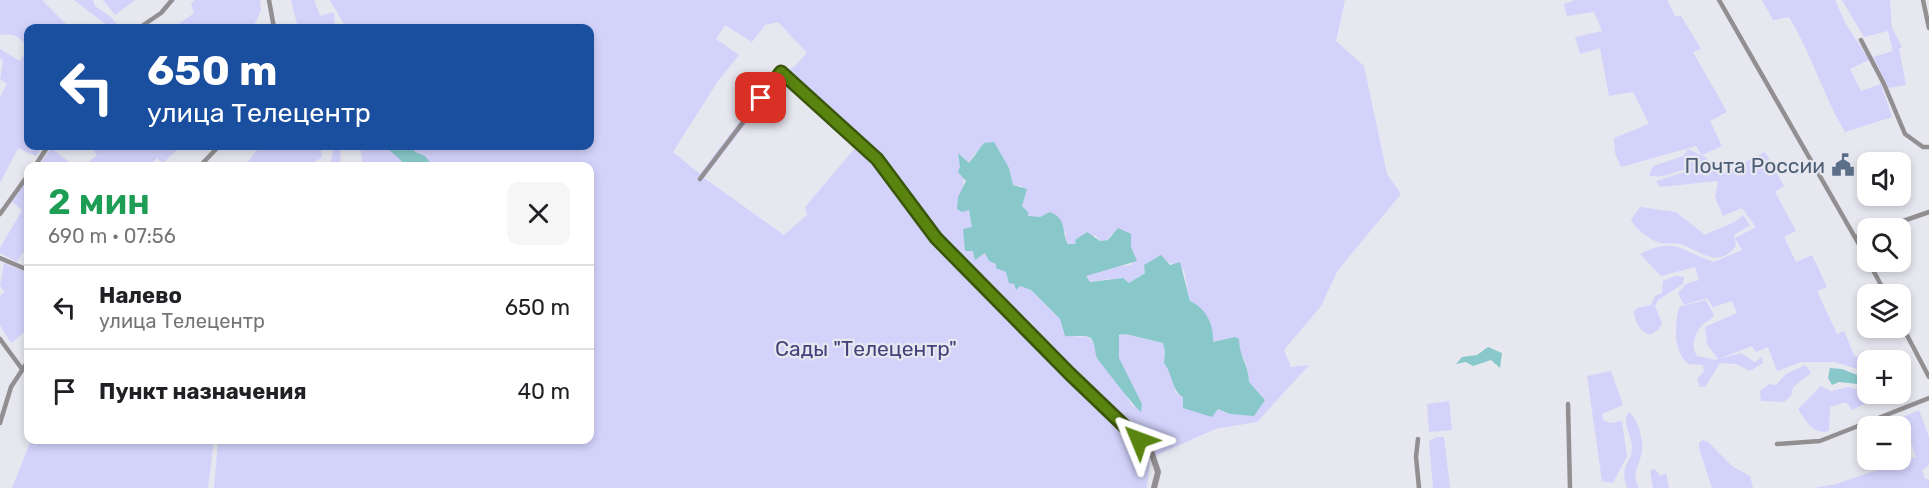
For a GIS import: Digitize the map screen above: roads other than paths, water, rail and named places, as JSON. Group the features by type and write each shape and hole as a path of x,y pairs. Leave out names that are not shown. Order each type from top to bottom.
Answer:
{"street":[{"path":"145,24 161,13 172,0"},
{"path":"269,0 273,24"},
{"path":"1719,0 1856,237"},
{"path":"1923,0 1929,28"},
{"path":"1861,40 1884,84 1905,134 1923,147 1929,147"},
{"path":"700,179 781,72 877,159 936,238 1070,374 1139,440 1156,461 1157,478 1154,488"},
{"path":"204,162 215,150"},
{"path":"0,214 24,181"},
{"path":"1911,218 1929,212"},
{"path":"0,258 24,268"},
{"path":"1908,338 1929,377"},
{"path":"0,339 22,369"},
{"path":"0,423 6,401 24,366"},
{"path":"1777,444 1820,441 1929,398"},
{"path":"1568,404 1570,488"},
{"path":"1418,439 1416,457 1419,488"}],"place":[{"name":"Почта России","path":"1843,165"}],"park label":[{"name":"Сады \"Телецентр\"","path":"866,348"}]}
